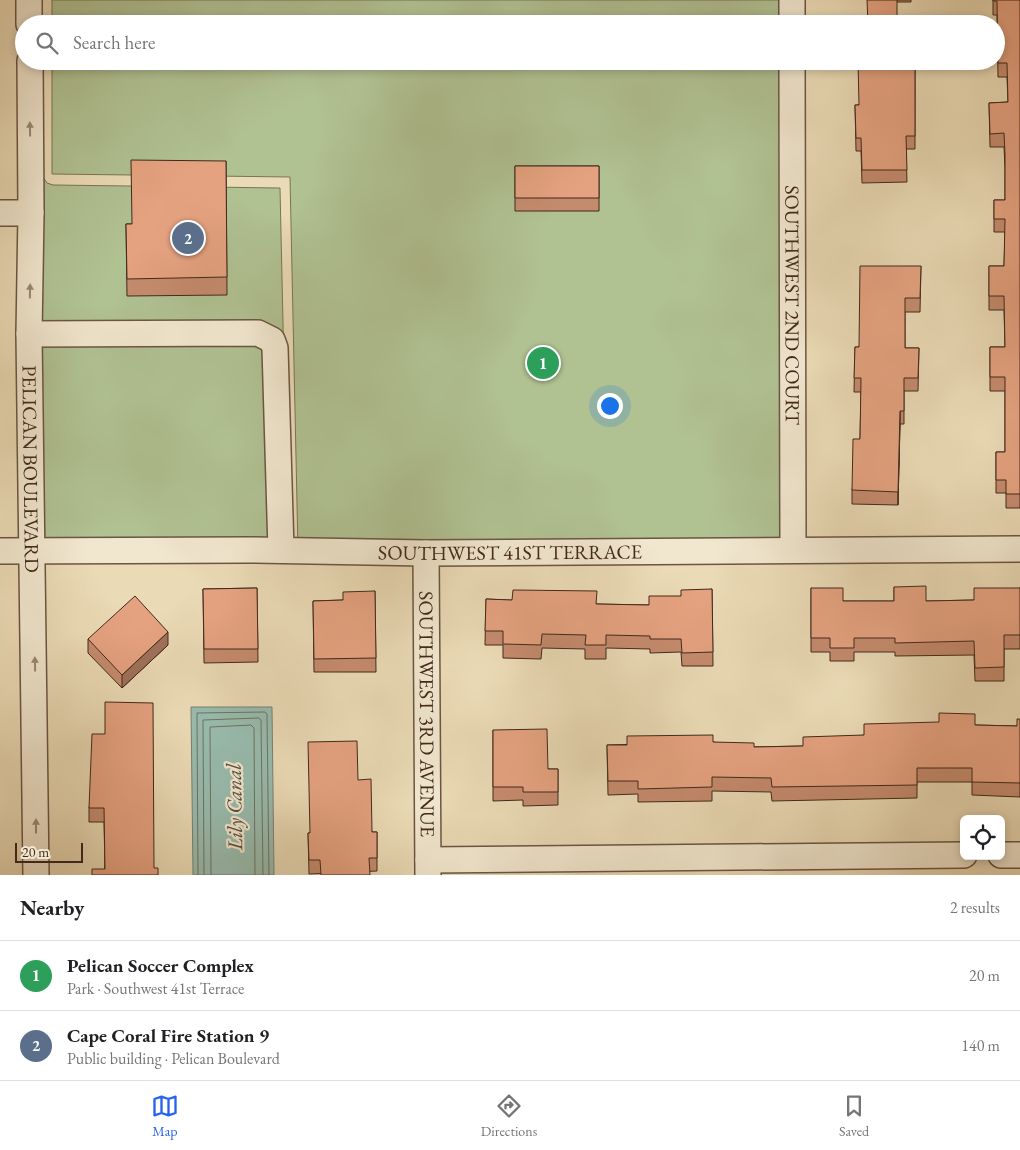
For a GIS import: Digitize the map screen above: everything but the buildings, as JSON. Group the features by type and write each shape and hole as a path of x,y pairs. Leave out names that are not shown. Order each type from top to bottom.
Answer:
{"street":[{"path":"29,0 29,15"},
{"path":"792,0 792,15"},
{"name":"PELICAN BOULEVARD","path":"30,70 31,213 29,334 34,551 36,875"},
{"name":"SOUTHWEST 2ND COURT","path":"792,70 793,549"},
{"path":"0,213 31,213"},
{"path":"29,334 258,333 272,340 275,348 281,550"},
{"name":"SOUTHWEST 41ST TERRACE","path":"0,551 281,550 426,553 793,549 1020,549"},
{"name":"SOUTHWEST 3RD AVENUE","path":"426,553 428,867"},
{"path":"428,867 960,855"},
{"path":"1005,855 1020,855"}],"green space":[{"path":"52,0 792,0 792,15 52,15"},
{"path":"41,70 43,177 47,183 53,185 280,188 288,549 45,550 41,334"},
{"path":"52,70 792,70 793,549 298,550 290,177 52,174"}],"water":[{"name":"Lily Canal","path":"191,707 272,707 274,875 193,875"}],"place":[{"name":"Cape Coral Fire Station 9","path":"188,238"},
{"name":"Pelican Soccer Complex","path":"543,363"}]}
